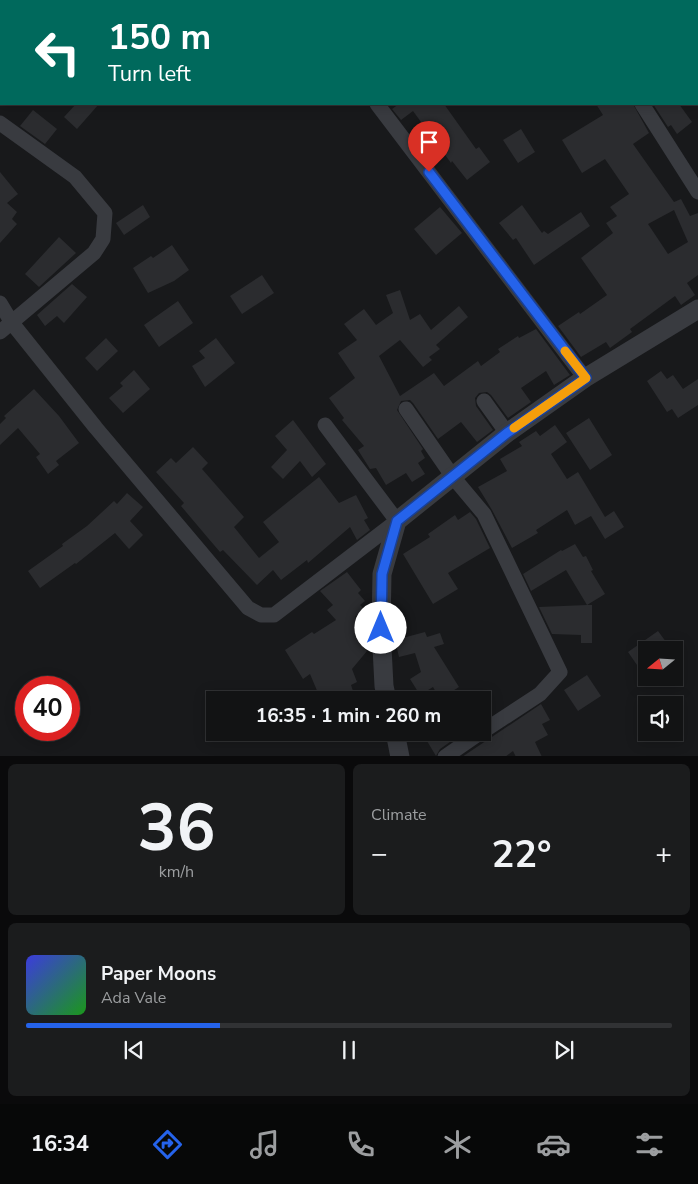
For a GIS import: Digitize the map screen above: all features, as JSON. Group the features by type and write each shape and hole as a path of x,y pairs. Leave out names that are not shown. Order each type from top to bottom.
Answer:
{"street":[{"path":"378,105 586,378"},
{"path":"643,105 698,192"},
{"path":"0,123 75,177 105,213 103,239 94,253 6,328"},
{"path":"0,303 6,328 96,428 248,608 261,615 274,614 397,521 507,433 586,378 698,309"},
{"path":"484,401 507,433"},
{"path":"406,408 453,477 484,514 560,672 540,694 491,726"},
{"path":"326,425 397,521"},
{"path":"385,691 381,628 382,574 397,521"},
{"path":"397,741 400,756"},
{"path":"445,756 468,741"}],"building":[{"path":"75,105 98,105 77,129 64,117"},
{"path":"398,105 445,105 476,149 479,147 490,162 467,180 452,161 451,163 413,111 401,120 392,109"},
{"path":"597,105 634,105 649,133 633,144 674,202 681,199 690,216 698,213 698,275 687,283 695,295 681,305 675,296 630,329 632,332 610,348 606,342 581,357 558,326 579,312 580,314 607,295 581,258 613,233 606,223 617,216 610,207 629,194 605,159 582,173 562,140 603,115","holes":["674,210 688,242 668,254 648,224"]},
{"path":"654,105 680,105 692,122 677,134 671,125 668,127"},
{"path":"33,110 57,129 45,144 20,126"},
{"path":"521,129 535,152 518,163 503,140"},
{"path":"0,172 18,194 7,203 17,212 12,219 17,224 0,243"},
{"path":"143,205 150,217 124,235 116,223"},
{"path":"522,205 542,233 544,231 548,234 581,212 590,226 534,265 516,238 513,240 499,223"},
{"path":"440,207 462,233 436,255 414,229"},
{"path":"59,237 76,253 39,287 25,274"},
{"path":"172,245 189,270 174,281 148,293 133,268 151,256 153,258"},
{"path":"262,275 274,293 242,314 230,296"},
{"path":"72,284 87,297 64,323 57,316 45,326 37,315"},
{"path":"400,290 410,320 420,314 431,330 459,306 468,317 436,345 440,349 429,357 432,360 423,367 400,340 379,356 400,396 434,373 444,386 478,361 481,366 500,352 498,349 518,336 519,338 536,329 570,375 554,385 546,371 521,388 531,402 508,418 491,395 487,392 479,393 475,398 476,406 493,430 477,442 461,422 438,439 413,403 410,400 401,401 397,410 423,449 421,451 425,458 418,463 425,474 412,482 406,473 386,485 376,468 370,469 358,450 364,446 342,420 344,418 329,398 355,378 338,353 357,340 344,324 364,309 376,325 393,313 386,295"},
{"path":"178,301 193,323 159,347 144,325"},
{"path":"106,338 118,351 97,371 85,358"},
{"path":"216,338 235,363 205,387 192,366 205,358 199,351"},
{"path":"134,370 150,389 123,413 109,398 123,386 120,383"},
{"path":"661,371 667,379 673,375 683,389 698,379 698,405 678,418 672,409 667,412 647,381"},
{"path":"34,389 59,416 79,443 56,461 59,465 48,474 36,457 40,454 18,428 0,445 0,424 6,418 4,416"},
{"path":"589,418 612,455 590,470 566,433"},
{"path":"293,420 326,464 312,477 300,461 283,479 271,467 287,450 275,436"},
{"path":"555,425 567,442 551,454 567,479 578,472 605,517 614,511 624,527 605,539 591,516 575,525 567,510 536,530 538,533 512,548 478,487 507,471 500,459 522,446 519,442 536,431 540,436"},
{"path":"193,447 208,463 202,469 244,517 234,527 259,558 279,542 263,522 319,477 339,503 356,495 368,518 364,520 370,530 357,540 350,527 308,563 307,560 281,580 273,570 257,585 223,550 220,552 181,506 184,503 156,472 171,458 176,463"},
{"path":"127,493 143,507 130,521 143,535 129,549 115,533 76,564 40,588 28,571 63,546 62,544 87,526 114,501 117,504"},
{"path":"470,512 476,519 490,548 448,573 458,589 433,604 403,554 430,537 428,534 455,515 458,520"},
{"path":"575,544 583,557 586,556 593,570 591,571 605,594 587,605 566,570 531,591 523,574 561,550"},
{"path":"347,572 361,590 358,593 365,601 360,605 364,609 355,617 365,626 360,632 365,636 359,643 367,651 352,669 357,682 351,685 353,691 317,691 310,674 303,679 285,650 312,632 314,634 336,620 327,610 333,605 320,591"},
{"path":"592,605 592,643 581,643 581,635 552,634 539,607"},
{"path":"658,631 665,641 644,641"},
{"path":"425,632 427,637 440,633 444,644 434,647 459,687 453,691 435,691 433,687 426,691 418,691 410,679 421,672 415,653 399,657 395,640"},
{"path":"638,645 638,666 628,652"},
{"path":"587,675 601,696 578,711 564,690"},
{"path":"541,704 550,720 542,724 548,735 535,742 542,756 516,756 513,751 506,756 463,756 486,741 491,741 491,738"},
{"path":"427,741 451,741 440,749 436,756"}],"slow traffic":[{"path":"514,428 586,378 565,351"}],"route":[{"path":"381,628 382,574 388,546 397,521 507,433 586,378 429,172"}]}
